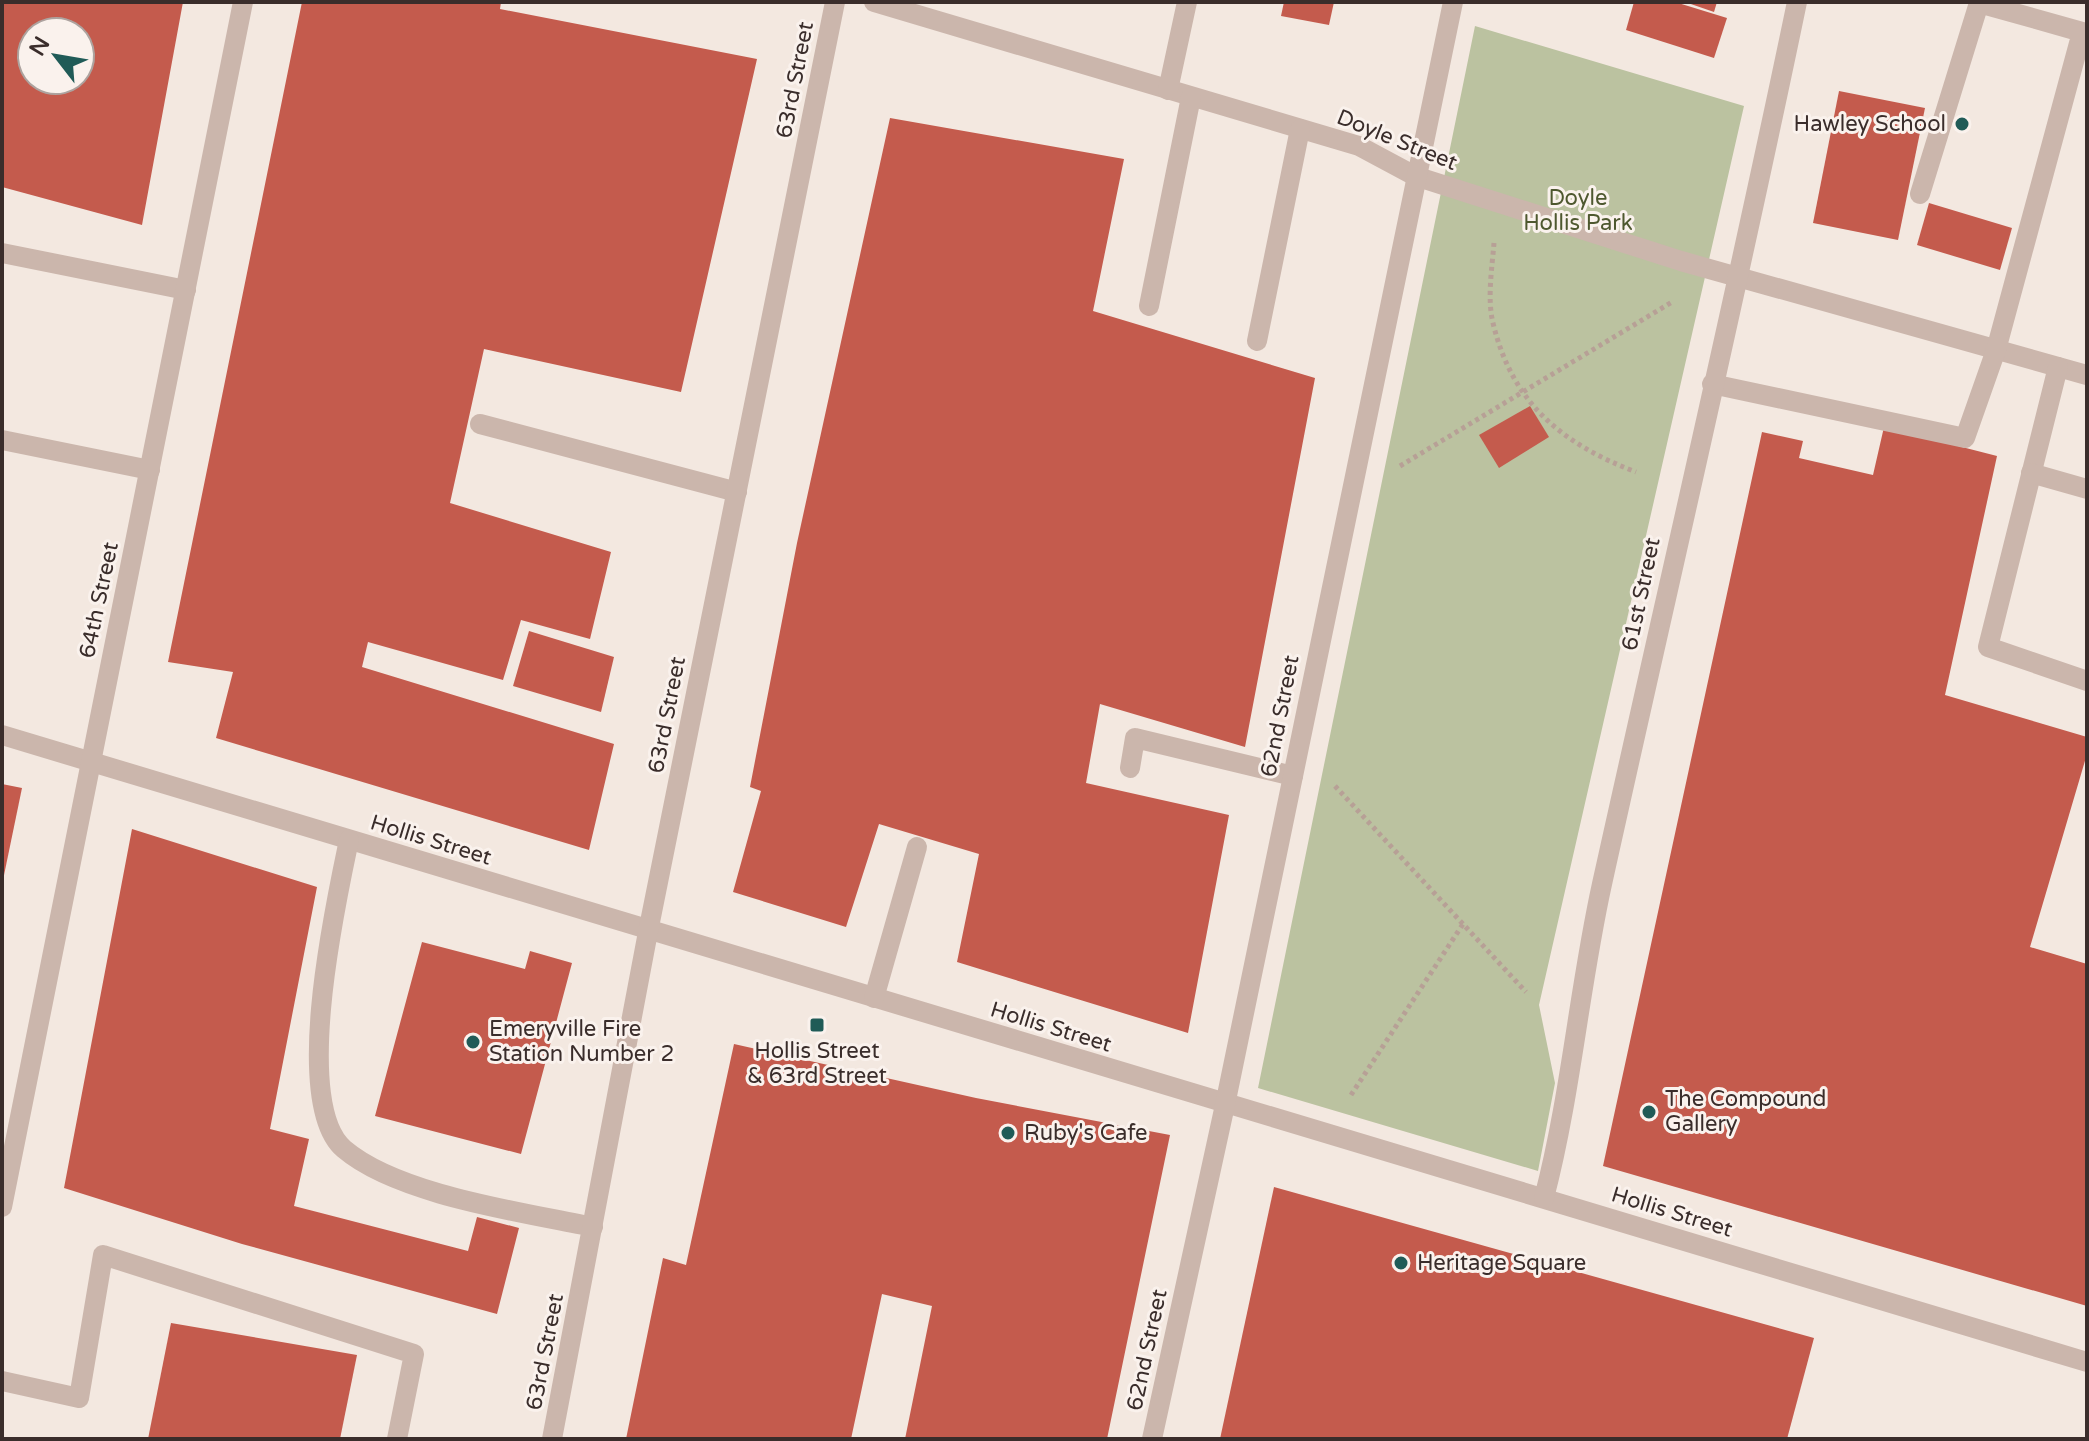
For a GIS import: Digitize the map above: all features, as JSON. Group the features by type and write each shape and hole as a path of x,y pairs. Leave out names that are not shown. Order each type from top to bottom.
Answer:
{"street":[{"name":"64th Street","path":"2,1207 243,2"},
{"name":"63rd Street","path":"552,1439 648,932 835,2"},
{"name":"Doyle Street","path":"874,2 1359,146 1415,176 1739,279 2087,375"},
{"path":"1168,90 1187,2"},
{"name":"62nd Street","path":"1152,1439 1225,1105 1453,2"},
{"name":"61st Street","path":"1544,1198 1560,1140 1584,965 1712,384 1739,279 1797,2"},
{"path":"1712,384 1965,438 1996,350 2084,32 1979,3 1920,194"},
{"path":"1149,306 1191,97"},
{"path":"1257,341 1300,129"},
{"path":"2,253 186,290"},
{"path":"2058,367 1988,647 2087,681"},
{"path":"480,424 737,492"},
{"path":"2,440 150,470"},
{"path":"2031,473 2087,489"},
{"name":"Hollis Street","path":"2,735 648,932 2087,1362"},
{"path":"1130,768 1135,738 1293,776"},
{"path":"349,840 328,943 319,1045 322,1105 332,1136 343,1149 383,1175 593,1227"},
{"path":"874,998 917,847"},
{"path":"2,1381 79,1398 103,1255 414,1354 397,1439"}],"path":[{"path":"1494,243 1492,321 1513,377 1547,421 1578,447 1636,472"},
{"path":"1400,466 1672,302"},
{"path":"1335,786 1526,992"},
{"path":"1351,1095 1463,924"}],"green space":[{"name":"Doyle Hollis Park","path":"1475,26 1744,106 1539,1005 1555,1083 1538,1171 1258,1088"}],"building":[{"path":"2,2 183,2 142,225 2,187"},
{"path":"302,2 501,2 500,9 757,59 681,392 484,349 450,503 611,552 590,639 521,620 503,680 368,642 362,667 614,744 589,850 216,738 233,672 168,662"},
{"path":"1284,2 1334,2 1329,25 1281,16"},
{"path":"1634,2 1675,2 1727,18 1714,58 1626,30"},
{"path":"1685,2 1717,2 1714,12"},
{"path":"1839,91 1925,108 1898,240 1813,223"},
{"path":"890,118 1124,159 1093,311 1315,378 1245,747 1100,704 1086,783 1229,815 1188,1033 957,962 979,854 879,824 846,927 733,892 761,791 750,787 797,543"},
{"path":"1929,203 2012,228 2000,270 1917,245"},
{"path":"1530,406 1549,437 1499,468 1479,435"},
{"path":"1884,427 1997,456 1945,695 2087,737 2087,754 2030,947 2087,964 2087,1306 1603,1166 1762,432 1803,441 1799,458 1873,475"},
{"path":"529,631 614,657 601,712 513,686"},
{"path":"2,784 22,788 3,880 2,880"},
{"path":"132,829 317,887 270,1129 309,1139 294,1206 468,1251 477,1217 519,1228 497,1314 242,1244 64,1188"},
{"name":"Emeryville Fire Station Number 2","path":"422,942 525,969 530,951 572,963 521,1154 375,1116"},
{"path":"734,1044 976,1098 1170,1135 1107,1439 905,1439 932,1306 882,1294 851,1439 626,1439 663,1258 686,1265"},
{"name":"Heritage Square","path":"1274,1187 1814,1338 1787,1439 1220,1439"},
{"path":"171,1323 357,1355 340,1439 148,1439"}],"place":[{"name":"Hawley School","path":"1962,124"},
{"name":"Hollis Street & 63rd Street","path":"817,1025"},
{"name":"Emeryville Fire Station Number 2","path":"473,1042"},
{"name":"The Compound Gallery","path":"1649,1112"},
{"name":"Ruby's Cafe","path":"1008,1133"},
{"name":"Heritage Square","path":"1401,1263"}]}
